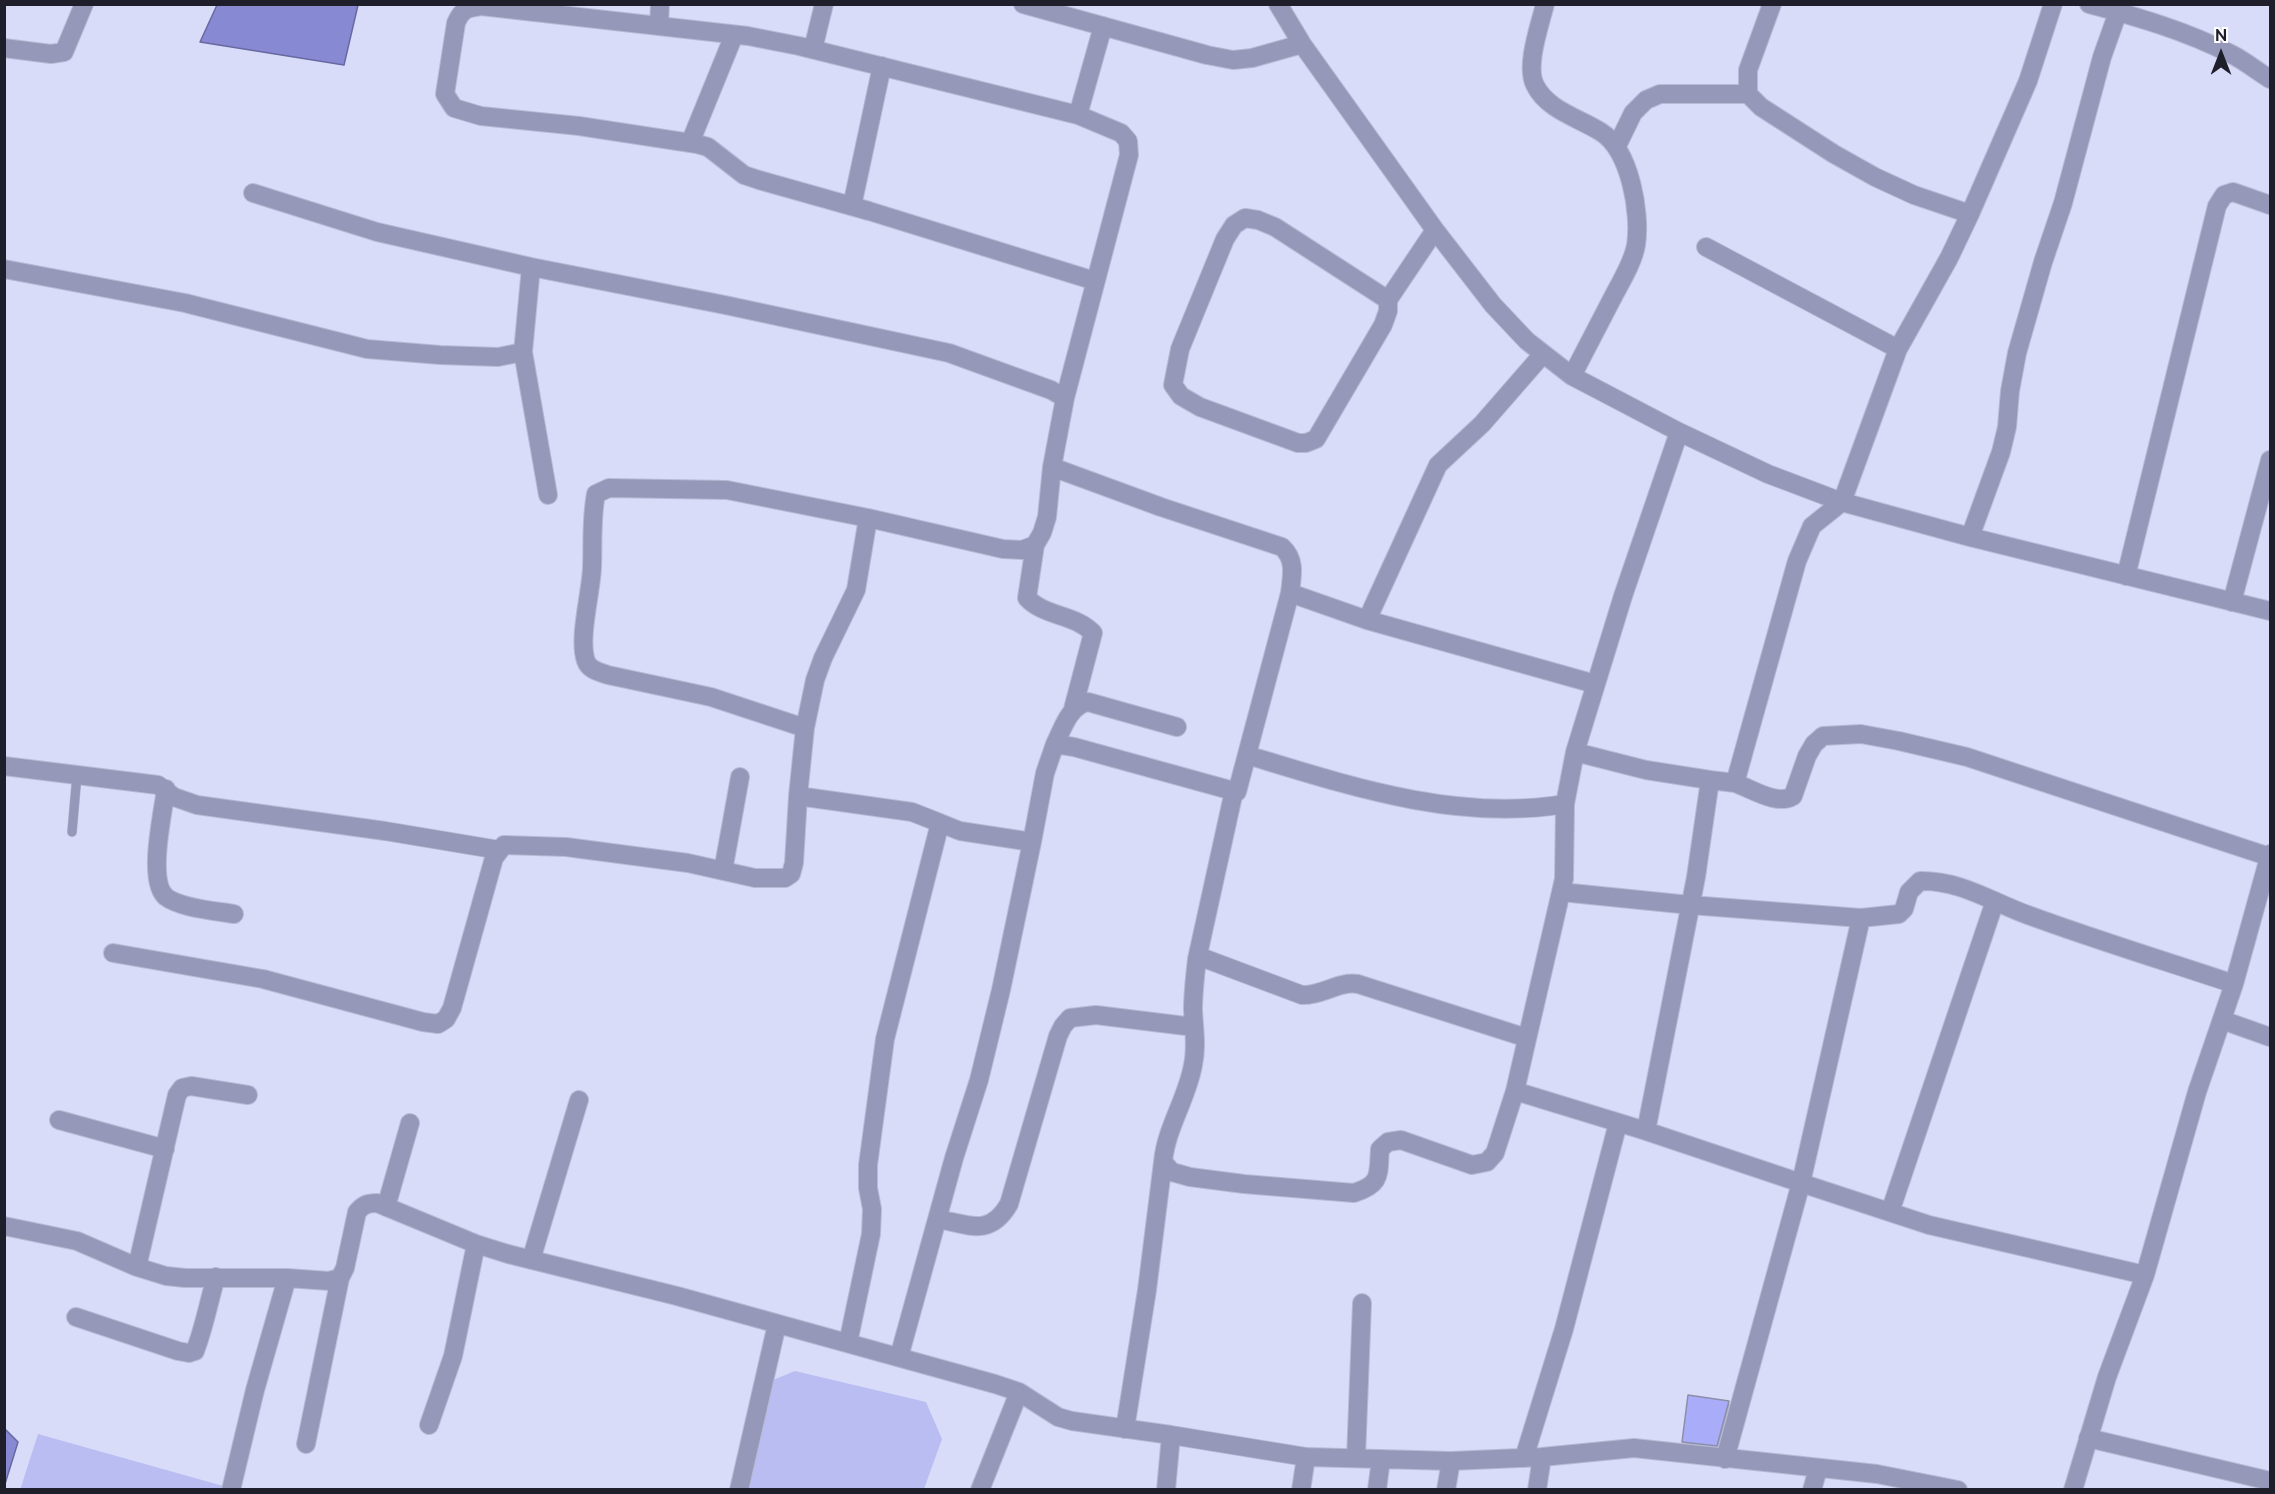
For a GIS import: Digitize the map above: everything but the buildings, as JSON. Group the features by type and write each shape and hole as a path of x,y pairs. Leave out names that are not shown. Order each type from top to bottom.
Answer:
{"street":[{"path":"4,48 51,54 64,52 84,4"},
{"path":"659,26 660,4"},
{"path":"813,49 824,4"},
{"path":"1023,4 1233,60 1252,58 1302,44"},
{"path":"1545,4 1533,56 1531,72 1534,85 1545,98 1569,116 1602,132 1617,146 1625,163 1632,189 1637,222 1636,246 1626,272 1572,376"},
{"path":"1772,4 1748,70 1748,93 1761,107 1834,154 1875,177 1914,195 1970,214"},
{"path":"1735,783 1797,561 1812,526 1842,502 1898,349 1949,258 1970,214 2028,81 2053,4"},
{"path":"2089,4 2199,40 2233,55 2271,79"},
{"path":"1279,5 1302,44 1435,230 1493,304 1527,341 1572,376 1679,432 1768,474 1842,502 1970,537 2271,611"},
{"path":"899,1357 982,1069 1032,842 1044,772 1055,744 1073,710 1093,633 1085,625 1036,607 1027,598 1035,545 1047,517 1052,467 1065,398 1129,155 1128,141 1121,133 1078,115 813,49 734,34 659,26 550,9 481,6 467,8 460,14 456,23 445,94 454,108 481,116 579,126 708,147 744,175 1095,281"},
{"path":"1970,537 2001,452 2007,427 2010,391 2017,353 2043,262 2063,203 2102,57 2118,12"},
{"path":"1078,115 1102,26"},
{"path":"690,143 734,34"},
{"path":"852,206 882,66"},
{"path":"1617,146 1633,113 1646,100 1660,94 1748,93"},
{"path":"2126,576 2217,206 2224,195 2233,192 2271,206"},
{"path":"253,193 377,232 531,267 949,353 1051,390 1065,398"},
{"path":"1388,300 1275,227 1258,220 1245,218 1234,225 1226,239 1180,349 1173,385 1181,396 1200,407 1298,443 1316,439 1383,325 1388,311 1388,300 1435,230"},
{"path":"1706,247 1898,349"},
{"path":"531,267 523,352 548,495"},
{"path":"4,269 185,303 367,349 498,357 523,352"},
{"path":"1367,620 1438,465 1482,424 1543,354"},
{"path":"1163,1162 1172,1172 1190,1177 1354,1193 1370,1188 1377,1178 1380,1149 1388,1142 1401,1140 1472,1165 1487,1162 1495,1154 1515,1091 1564,879 1565,804 1575,752 1595,684 1679,432"},
{"path":"2232,602 2271,460"},
{"path":"1052,467 1161,507 1282,547 1290,555 1293,569 1290,593 1238,792 1074,747 1055,744"},
{"path":"805,728 711,697 608,675 595,671 587,664 584,654 584,636 592,569 592,513 596,494 609,488 727,490 868,518 1003,549 1023,550 1035,545"},
{"path":"113,953 263,979 438,1024 446,1018 452,1008 494,858 504,845 566,847 688,863 755,878 785,878 791,874 794,863 805,728 815,680 855,590 868,518"},
{"path":"1290,593 1367,620 1595,684"},
{"path":"1073,710 1079,704 1088,702 1177,727"},
{"path":"1575,752 1646,770 1735,783 1778,800 1787,800 1793,796 1807,756 1814,744 1823,736 1860,734 1967,757 2270,856 2234,984 2197,1092 2145,1275 2107,1377 2073,1490"},
{"path":"1247,755 1386,795 1491,809 1542,808 1565,804"},
{"path":"4,766 158,785 174,797 197,805 385,831 499,850"},
{"path":"723,871 740,777"},
{"path":"1646,1131 1690,905 1710,780"},
{"path":"166,789 157,867 160,891 168,899 181,904 234,914"},
{"path":"1125,1429 1148,1290 1164,1146 1189,1082 1193,1064 1194,984 1198,956 1234,791"},
{"path":"798,796 912,812 960,831 1032,842"},
{"path":"848,1343 871,1234 872,1209 868,1188 868,1165 885,1039 940,823"},
{"path":"1561,892 1860,918 1899,914 1904,909 1909,892 1920,881 1937,880 1955,884 2028,915 2234,984"},
{"path":"1890,1212 1995,901"},
{"path":"1725,1459 1801,1184 1860,918"},
{"path":"1198,956 1302,994 1312,995 1350,983 1358,984 1527,1038"},
{"path":"938,1219 980,1227 993,1224 1002,1216 1009,1204 1058,1036 1062,1026 1070,1018 1096,1015 1194,1027"},
{"path":"2222,1020 2271,1037"},
{"path":"137,1267 177,1095 182,1088 191,1086 248,1095"},
{"path":"1515,1091 1646,1131 1929,1225 2145,1275"},
{"path":"531,1260 579,1100"},
{"path":"59,1120 165,1149"},
{"path":"386,1207 410,1123"},
{"path":"1537,1490 1533,1457 1618,1123"},
{"path":"306,1444 340,1278 345,1268 357,1212 368,1203 377,1203 476,1244 677,1296 1019,1392 1058,1417 1306,1457 1451,1461 1533,1457 1634,1448 1877,1474 1958,1490"},
{"path":"4,1226 77,1241 137,1267 166,1276 329,1281 340,1278"},
{"path":"429,1425 453,1356 476,1244"},
{"path":"76,1317 189,1353 195,1351 198,1344 216,1277"},
{"path":"231,1490 255,1390 287,1278"},
{"path":"1356,1458 1362,1303"},
{"path":"739,1490 777,1324"},
{"path":"980,1490 1019,1392"},
{"path":"1166,1490 1171,1435"},
{"path":"2088,1438 2271,1481"},
{"path":"1301,1490 1306,1457"},
{"path":"1377,1490 1381,1459"},
{"path":"1446,1490 1451,1461"},
{"path":"1812,1490 1818,1468"}],"lane":[{"path":"72,832 77,775"}],"shaded area":[{"path":"217,4 358,5 344,65 200,42"},
{"path":"795,1371 926,1402 942,1439 924,1489 738,1490 768,1382"},
{"path":"5,1429 18,1442 5,1484"},
{"path":"38,1434 234,1489 20,1490"}]}
